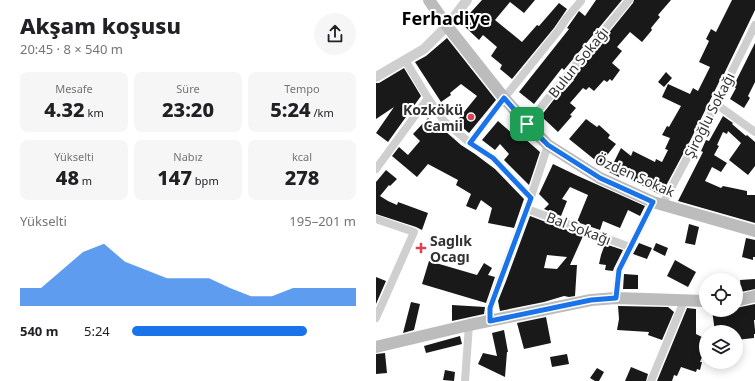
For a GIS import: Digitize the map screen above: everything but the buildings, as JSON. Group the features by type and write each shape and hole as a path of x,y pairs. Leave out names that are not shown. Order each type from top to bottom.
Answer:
{"main road":[{"name":"Özden Sokak","path":"429,0 447,26 504,98 548,145 600,178 657,204 755,231"},
{"path":"743,299 755,296"},
{"path":"376,347 469,325 591,300 616,298 699,301"}],"street":[{"path":"376,77 424,49 447,26 467,0"},
{"name":"Bulun Sokağı","path":"527,124 629,0"},
{"path":"470,143 581,1"},
{"name":"Şiroğlu Sokağı","path":"616,298 619,270 630,247 716,104 755,25"},
{"path":"405,60 444,121 470,143 493,158 531,198"},
{"path":"376,169 428,98"},
{"path":"716,104 755,132"},
{"path":"490,321 490,308 531,198 548,145"},
{"name":"Bal Sokağı","path":"527,209 630,247"},
{"path":"376,219 414,232 376,318"},
{"path":"651,381 684,301"},
{"path":"465,381 469,325"}],"place":[{"name":"Kozkökü Camii","path":"471,117"},
{"name":"Saglık Ocagı","path":"421,248"}],"district":[{"name":"Ferhadiye","path":"446,18"}],"route":[{"path":"504,98 527,124 548,145 600,178 653,202 619,270 616,298 591,300 490,321 490,308 531,198 493,158 470,143 504,98"}]}
